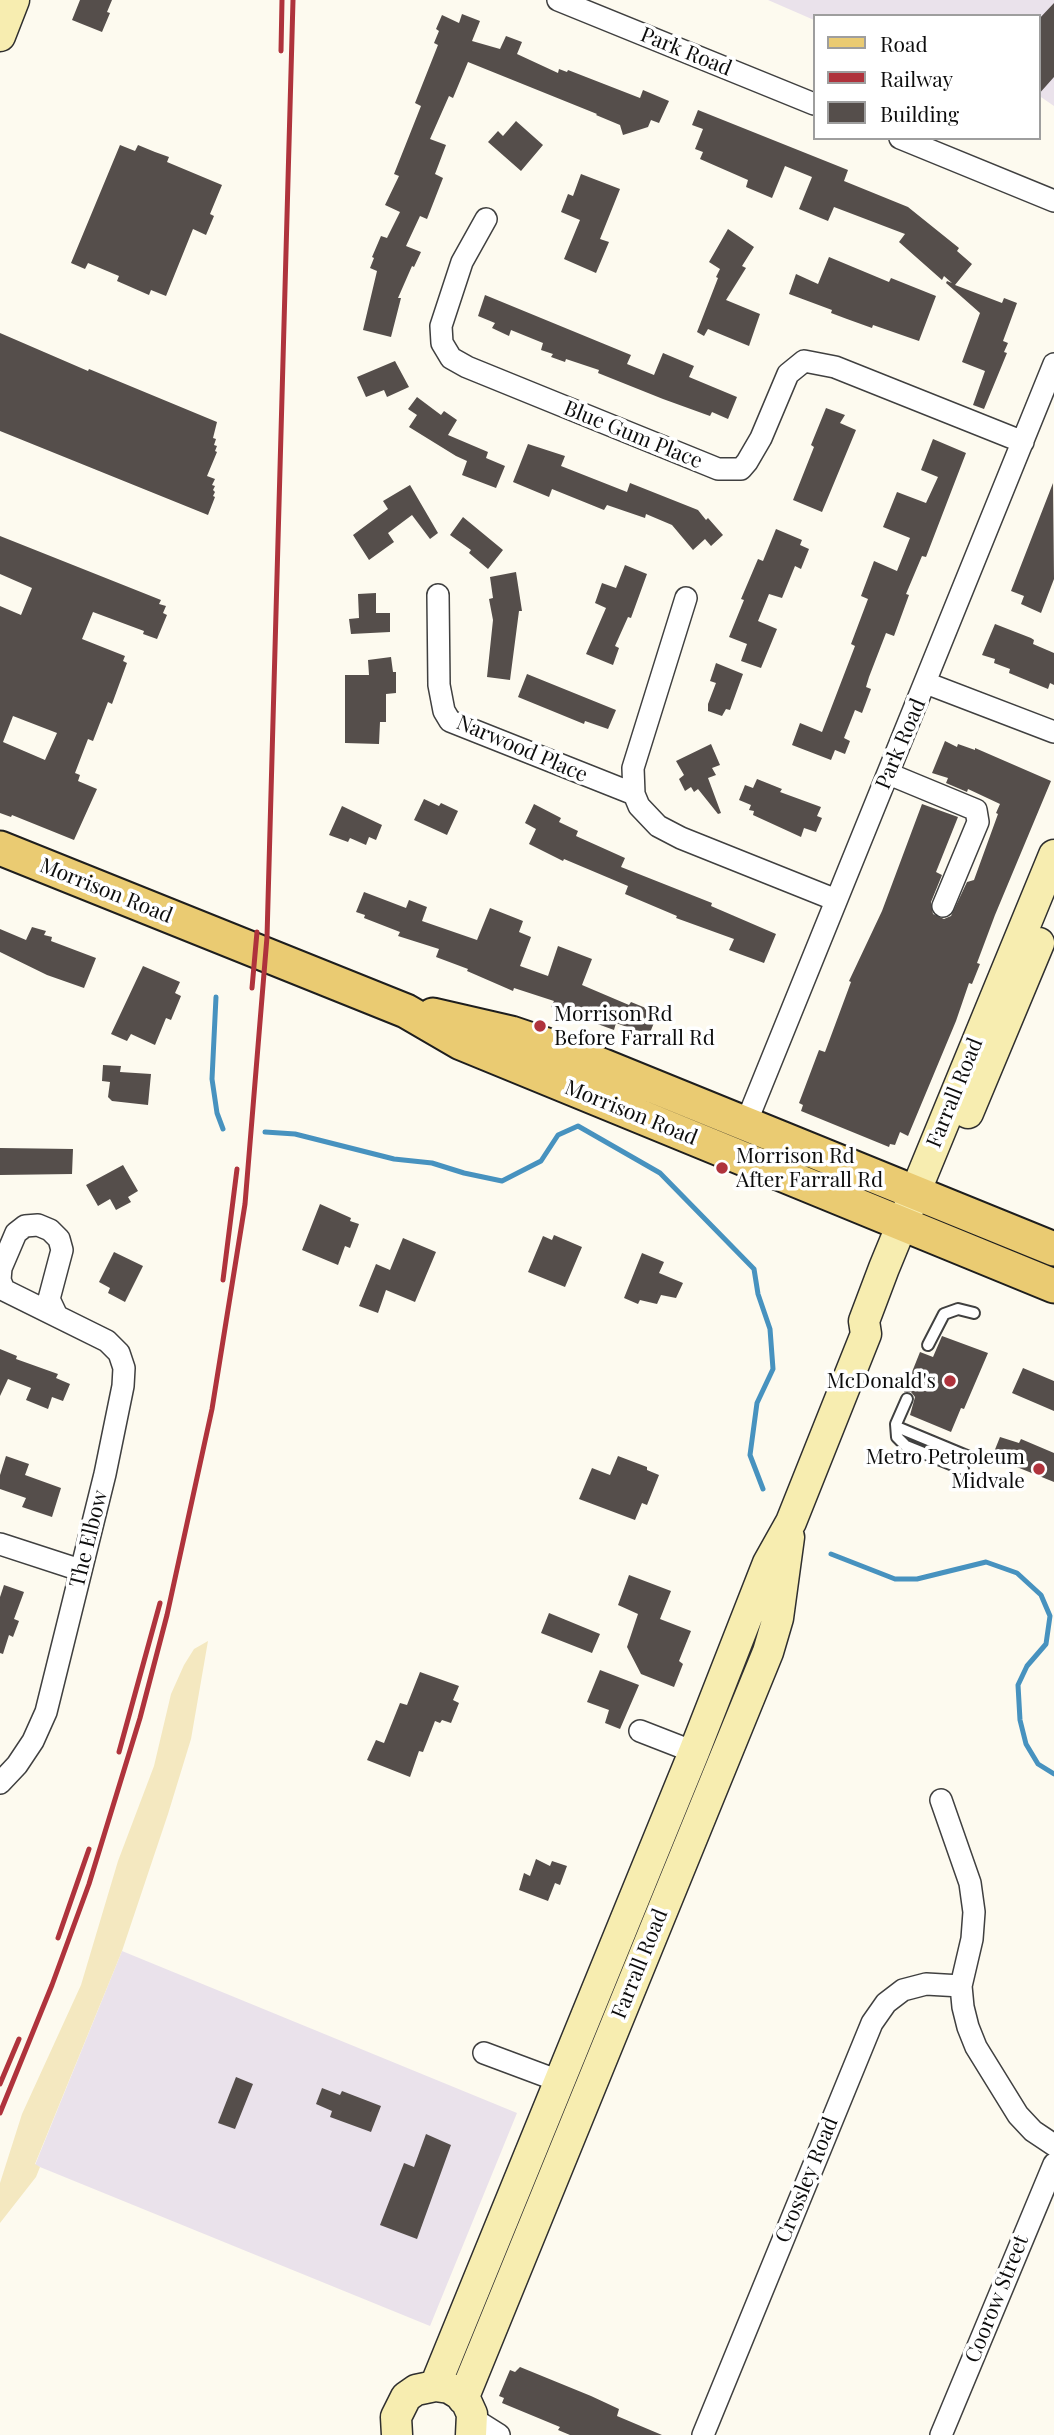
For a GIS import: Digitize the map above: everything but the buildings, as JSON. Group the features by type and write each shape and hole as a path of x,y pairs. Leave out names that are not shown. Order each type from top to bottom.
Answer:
{"main road":[{"path":"0,36 14,0"},
{"name":"Morrison Road","path":"0,848 407,1011 461,1043 1054,1286"},
{"name":"Farrall Road","path":"924,1195 969,1057 1052,866"},
{"name":"Farrall Road","path":"435,2385 658,1842 768,1563 791,1522 866,1334 879,1326 910,1226 1054,908"},
{"name":"Morrison Road","path":"407,1011 457,1019 511,1033 579,1056 1054,1249"},
{"name":"Farrall Road","path":"469,2417 484,2346 774,1633 786,1571 791,1522"},
{"path":"745,1626 774,1633"},
{"path":"707,1720 736,1731"},
{"path":"658,1842 686,1853"},
{"path":"617,1941 645,1951"},
{"path":"456,2335 484,2346"},
{"path":"397,2435 396,2417 406,2397 416,2390 435,2385 449,2388 469,2417"}],"street":[{"name":"Park Road","path":"558,0 813,104"},
{"path":"905,140 1054,201"},
{"name":"Blue Gum Place","path":"486,219 462,262 441,326 442,344 451,358 467,367 718,469 741,469 747,462 761,439 788,374 804,361 835,367 1023,442"},
{"name":"Park Road","path":"746,1123 1054,364"},
{"name":"Narwood Place","path":"438,595 439,685 444,711 450,722 634,794"},
{"path":"686,598 634,768 634,794 648,818 658,826 681,838 836,900"},
{"path":"926,683 1054,732"},
{"path":"889,774 976,810 978,822 943,906"},
{"name":"The Elbow","path":"0,1783 17,1765 33,1741 46,1712 105,1474 124,1368 119,1353 107,1342 57,1316"},
{"path":"0,1544 80,1570"},
{"path":"640,1731 694,1752"},
{"path":"941,1800 970,1883 974,1912 972,1939 961,1986 963,2007 976,2047 1018,2115 1033,2131 1054,2145"},
{"name":"Crossley Road","path":"703,2435 872,2023 886,2003 903,1990 926,1984 961,1986"},
{"path":"484,2053 559,2081"},
{"name":"Coorow Street","path":"941,2435 1054,2164"},
{"path":"469,2417 499,2435"}],"lane":[{"path":"928,1345 944,1314 958,1308 974,1313"},
{"path":"907,1399 897,1427 897,1437 906,1446 962,1469"},
{"path":"897,1427 974,1459"}],"shaded area":[{"path":"768,0 1054,0 1054,106 1040,96 1040,14 813,14 813,20"},
{"path":"122,1951 517,2113 430,2326 35,2165"}],"sand":[{"path":"208,1641 191,1739 122,1951 35,2164 40,2167 36,2177 0,2223 0,2183 22,2114 81,1985 118,1861 154,1766 171,1694 194,1649"}],"waterway":[{"path":"216,997 212,1079 217,1113 223,1129"},
{"path":"265,1132 295,1134 394,1159 432,1163 502,1181 541,1161 558,1135 578,1126 660,1173 754,1269 758,1294 770,1329 773,1369 757,1403 750,1455 763,1489"},
{"path":"831,1554 895,1579 917,1579 986,1562 1017,1573 1041,1595 1050,1616 1046,1644 1027,1666 1018,1685 1020,1720 1026,1744 1038,1764 1054,1774"}],"railway":[{"path":"281,51 282,0"},
{"path":"0,2113 52,1985 89,1884 140,1718 167,1615 212,1409 245,1204 267,937 293,0"},
{"path":"252,988 257,932"},
{"path":"223,1280 237,1169"},
{"path":"119,1752 160,1603"},
{"path":"58,1938 89,1849"},
{"path":"0,2084 19,2039"}],"place":[{"name":"Morrison Rd Before Farrall Rd","path":"540,1026"},
{"name":"Morrison Rd After Farrall Rd","path":"722,1168"},
{"name":"McDonald's","path":"950,1381"},
{"name":"Metro Petroleum Midvale","path":"1039,1469"}]}
